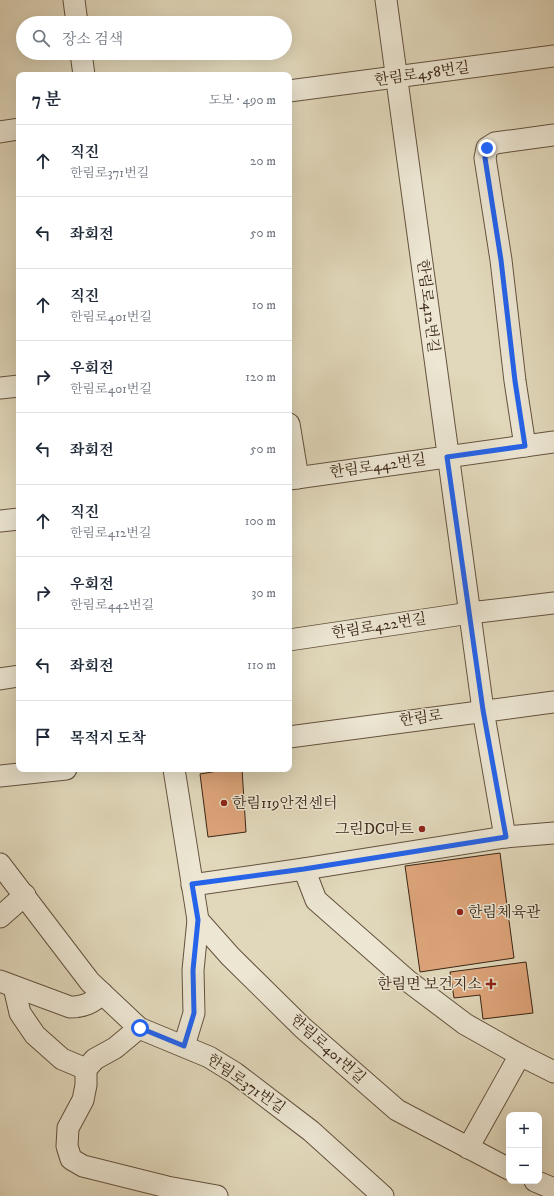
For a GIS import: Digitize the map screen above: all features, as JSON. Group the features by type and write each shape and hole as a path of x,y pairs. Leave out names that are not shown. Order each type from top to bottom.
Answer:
{"street":[{"path":"74,0 76,16"},
{"name":"한림로412번길","path":"386,0 447,457 483,710 506,837"},
{"name":"한림로458번길","path":"292,91 554,56"},
{"path":"82,60 84,72"},
{"path":"0,132 16,129"},
{"path":"525,446 515,381 501,260 485,158 487,148 495,142 554,135"},
{"path":"0,388 16,386"},
{"name":"한림로442번길","path":"292,464 293,478 554,442"},
{"path":"0,521 16,518"},
{"path":"470,613 554,603"},
{"name":"한림로422번길","path":"292,640 470,613"},
{"path":"0,679 16,676"},
{"name":"한림로","path":"292,737 483,710 554,702"},
{"path":"0,776 38,772"},
{"path":"174,772 198,920 193,970 194,1013 184,1046"},
{"path":"192,884 304,869 506,837 554,833"},
{"name":"한림로371번길","path":"0,864 90,982 140,1028 209,1057 235,1073 311,1131 383,1196"},
{"path":"304,869 316,900 408,981 465,1024 554,1072"},
{"path":"0,917 24,895"},
{"name":"한림로401번길","path":"198,920 236,962 351,1071 397,1110 506,1167"},
{"path":"7,984 70,1007 80,1007 94,1001 102,993"},
{"path":"7,984 20,1013 35,1035 62,1060 86,1069"},
{"path":"140,1028 115,1048 95,1059 86,1069 86,1085 83,1100 68,1128 67,1146 71,1159 83,1166 167,1187 217,1196"},
{"path":"468,1148 520,1055"},
{"path":"542,1184 554,1189"}],"building":[{"name":"한림119안전센터","path":"212,772 242,772 246,832 208,837 200,774"},
{"name":"한림체육관","path":"500,853 514,958 420,972 405,866"},
{"name":"한림면 보건지소","path":"526,962 533,1013 483,1019 480,995 454,998 450,972"}],"place":[{"name":"한림119안전센터","path":"224,803"},
{"name":"그린DC마트","path":"422,829"},
{"name":"한림체육관","path":"460,912"},
{"name":"한림면 보건지소","path":"491,984"}],"route":[{"path":"140,1028 184,1046 194,1013 193,970 198,920 192,884 304,869 506,837 483,710 447,457 525,446 515,381 501,260 485,158 487,148"}]}
